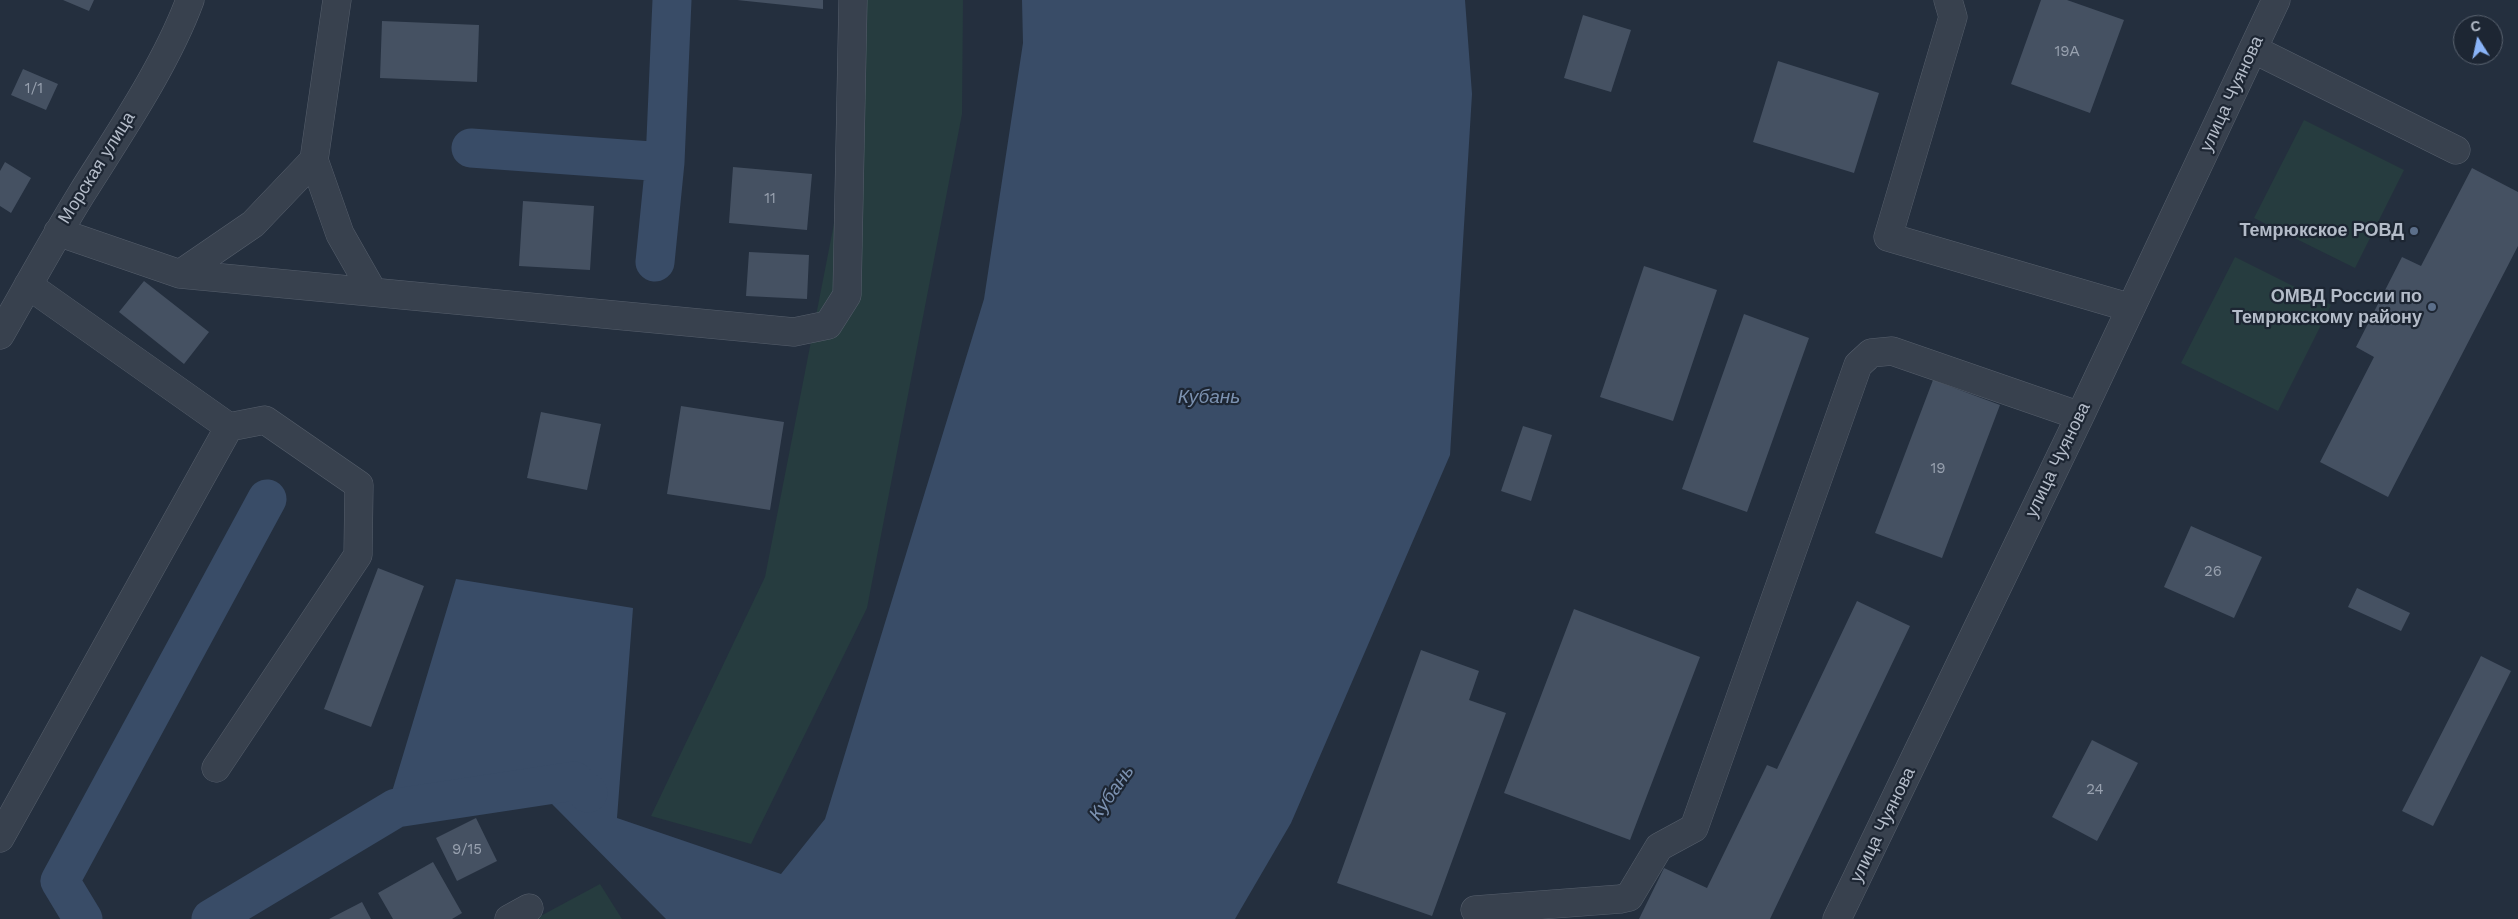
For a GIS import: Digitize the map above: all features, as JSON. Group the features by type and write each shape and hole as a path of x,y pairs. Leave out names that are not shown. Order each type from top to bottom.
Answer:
{"street":[{"name":"Морская улица","path":"0,336 58,232 126,122 180,27 190,0"},
{"path":"337,0 314,160 340,234 373,292"},
{"path":"58,232 180,274 794,332 828,325 847,295 853,0"},
{"path":"1948,0 1953,17 1888,237 2131,308"},
{"name":"улица Чуянова","path":"1838,919 2080,416 2276,0"},
{"path":"2253,50 2456,150"},
{"path":"180,274 252,224 314,160"},
{"path":"28,285 229,427 265,420 359,485 358,555 216,768"},
{"path":"1475,910 1629,897 1659,847 1694,828 1858,365 1871,353 1892,352 2080,416"},
{"path":"0,838 229,427"}],"green space":[{"path":"856,0 963,0 962,114 867,608 751,844 651,816 765,577 846,162"},
{"path":"2304,120 2404,170 2355,268 2254,218"},
{"path":"2235,257 2331,305 2278,411 2181,363"},
{"path":"600,884 622,919 535,919"}],"water":[{"name":"Кубань","path":"1022,0 1465,0 1472,94 1450,455 1291,823 1235,919 666,919 552,804 539,786 396,808 385,815 456,579 633,608 617,818 781,874 825,819 984,299 1023,43"}],"building":[{"path":"63,0 94,0 89,11"},
{"path":"737,0 823,0 823,9"},
{"path":"2041,0 2067,0 2124,20 2090,113 2011,84"},
{"path":"1583,15 1631,30 1611,92 1564,78"},
{"path":"382,21 479,25 477,82 380,78"},
{"path":"1778,61 1879,93 1854,173 1753,142"},
{"path":"23,69 58,84 46,110 11,95"},
{"path":"5,162 31,178 11,213 0,206 0,171"},
{"path":"733,167 812,174 807,230 729,223"},
{"name":"ОМВД России по Темрюкскому району","path":"2472,168 2518,192 2518,246 2388,497 2320,462 2374,357 2356,347 2402,257 2421,266"},
{"path":"523,201 594,206 590,270 519,266"},
{"path":"749,252 809,255 807,299 746,296"},
{"path":"1644,266 1717,290 1673,421 1600,397"},
{"path":"144,281 209,332 184,364 119,312"},
{"path":"1744,314 1809,338 1747,512 1682,489"},
{"path":"1933,380 2000,405 1942,558 1875,533"},
{"path":"681,406 784,422 770,510 667,494"},
{"path":"541,412 601,424 587,490 527,478"},
{"path":"1523,426 1552,435 1531,501 1501,491"},
{"path":"2191,526 2262,557 2234,618 2164,587"},
{"path":"378,568 424,586 371,727 324,709"},
{"path":"2357,588 2410,613 2401,631 2348,607"},
{"path":"1857,601 1910,626 1770,919 1639,919 1664,868 1707,888 1767,765 1777,769"},
{"path":"1574,609 1700,657 1630,840 1504,793"},
{"path":"1421,650 1479,671 1469,700 1506,713 1432,916 1337,883"},
{"path":"2481,656 2511,671 2433,826 2402,811"},
{"path":"2092,740 2138,763 2097,841 2052,817"},
{"path":"476,818 497,861 457,881 436,838"},
{"path":"433,862 462,913 452,919 393,919 378,893"},
{"path":"362,902 371,919 329,919"}],"waterway":[{"path":"655,262 665,162 672,0"},
{"path":"471,148 665,162"},
{"path":"83,919 60,881 267,499"},
{"path":"211,919 396,808 574,781 588,793"}],"place":[{"name":"Темрюкское РОВД","path":"2414,231"},
{"name":"ОМВД России по Темрюкскому району","path":"2432,307"}]}
